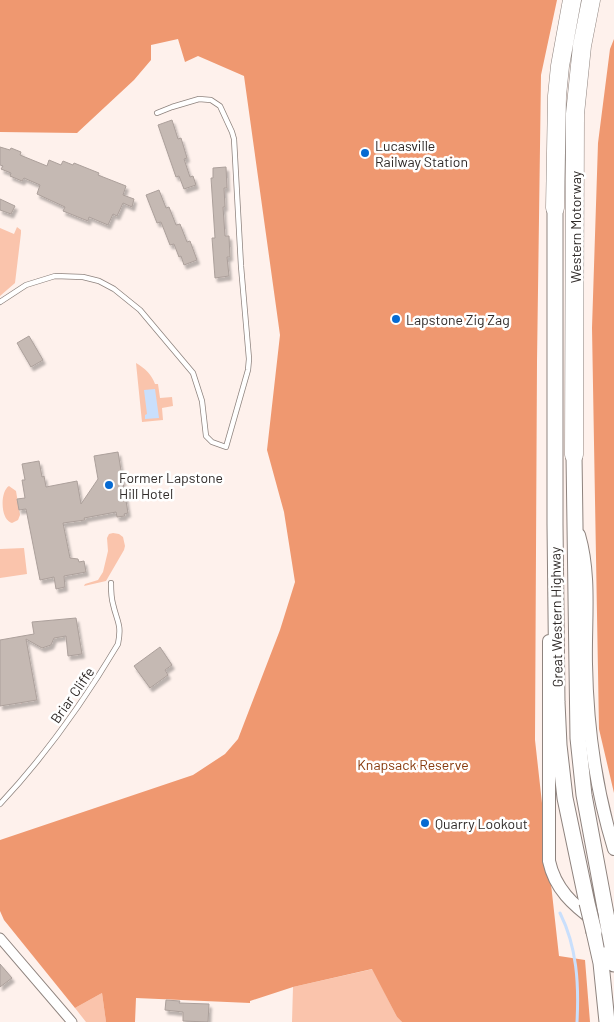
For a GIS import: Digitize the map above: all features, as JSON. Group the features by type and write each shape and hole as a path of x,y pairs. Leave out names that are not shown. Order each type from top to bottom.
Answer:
{"highway":[{"name":"Western Motorway","path":"556,208 557,96 560,66 572,0"},
{"name":"Western Motorway","path":"574,455 575,114 582,46 591,0"},
{"name":"Great Western Highway","path":"556,208 554,524 559,745 566,798 602,972 607,1022"},
{"name":"Great Western Highway","path":"574,455 578,738 584,795 607,919 613,941 614,964"}],"main road":[{"path":"575,522 585,558 586,667 590,736 601,799 614,849"},
{"path":"554,524 550,565 548,708 549,861 556,882 568,900 613,941"}],"street":[{"path":"0,938 72,1022"}],"lane":[{"path":"0,302 26,285 55,276 74,276 92,279 114,289 140,310 193,373 202,400 206,436 212,442 226,447 248,370 249,359 249,340 241,266 234,139 220,106 211,100 199,99 157,113"},
{"name":"Briar Cliffe","path":"0,804 78,709 118,644 120,622 113,605 111,583"}],"shaded area":[{"path":"17,227 21,230 21,233 15,283 0,296 0,228 14,234"},
{"path":"136,363 148,372 155,384 158,384 160,398 172,397 173,406 162,408 163,420 142,422"},
{"path":"9,486 16,491 20,515 18,520 12,523 5,517 3,511 4,493"},
{"path":"113,533 123,537 124,550 106,581 84,586 98,580 103,572 108,551 107,538 109,534"},
{"path":"24,548 27,574 0,578 0,549"},
{"path":"373,969 397,1017 402,1022 292,1022 293,987"},
{"path":"102,993 106,1022 86,1022 75,1008"}],"green space":[{"name":"Knapsack Reserve","path":"0,0 557,0 541,75 535,740 559,956 585,960 590,1022 402,1022 397,1017 372,969 293,987 250,1001 250,1003 136,998 135,1022 106,1022 102,993 75,1008 4,920 0,911 0,840 193,775 225,754 238,739 280,630 295,582 284,512 267,450 280,335 244,76 198,56 185,62 178,39 151,45 151,60 134,80 77,133 0,132"},
{"path":"614,39 614,793 599,729 592,328 598,143 610,49"}],"water":[{"path":"155,389 159,418 145,419 147,414 144,390"}],"building":[{"path":"172,120 178,139 181,138 187,158 184,159 190,177 193,176 196,185 184,189 179,176 176,177 158,125"},
{"path":"0,147 10,150 11,148 21,152 20,155 47,166 49,160 61,165 63,161 73,165 74,163 99,173 98,175 126,186 123,195 134,199 132,207 123,203 117,216 113,214 108,225 89,217 88,221 63,211 65,207 37,194 40,185 24,178 22,181 10,176 11,173 1,169 3,166 0,165"},
{"path":"226,167 227,188 224,188 225,207 223,207 225,236 229,236 230,257 227,257 229,276 215,278 212,238 215,238 211,178 213,178 213,168"},
{"path":"159,190 166,208 169,207 176,225 180,224 187,242 190,241 197,260 184,265 174,244 170,245 161,222 157,223 146,195"},
{"path":"0,199 15,206 11,214 0,210"},
{"path":"29,336 43,360 31,367 17,343"},
{"path":"118,452 128,513 124,514 125,516 117,517 116,512 84,518 85,520 63,523 70,558 78,559 79,562 84,561 86,572 64,576 65,587 56,589 54,577 40,580 26,509 19,510 17,499 25,498 22,480 25,480 22,464 39,461 46,487 77,481 81,504 98,479 94,456"},
{"path":"76,618 82,654 68,656 66,636 54,638 51,645 42,648 26,639 37,700 0,706 0,640 34,634 32,622"},
{"path":"160,647 172,665 165,670 168,675 150,688 134,666"},
{"path":"0,964 12,978 0,987"},
{"path":"166,1000 180,1001 179,1003 209,1004 208,1022 183,1021 183,1012 165,1010"}],"waterway":[{"path":"560,913 570,939 576,966 577,1022"}],"place":[{"name":"Lucasville Railway Station","path":"365,153"},
{"name":"Lapstone Zig Zag","path":"396,319"},
{"name":"Former Lapstone Hill Hotel","path":"109,485"},
{"name":"Quarry Lookout","path":"425,823"}]}
